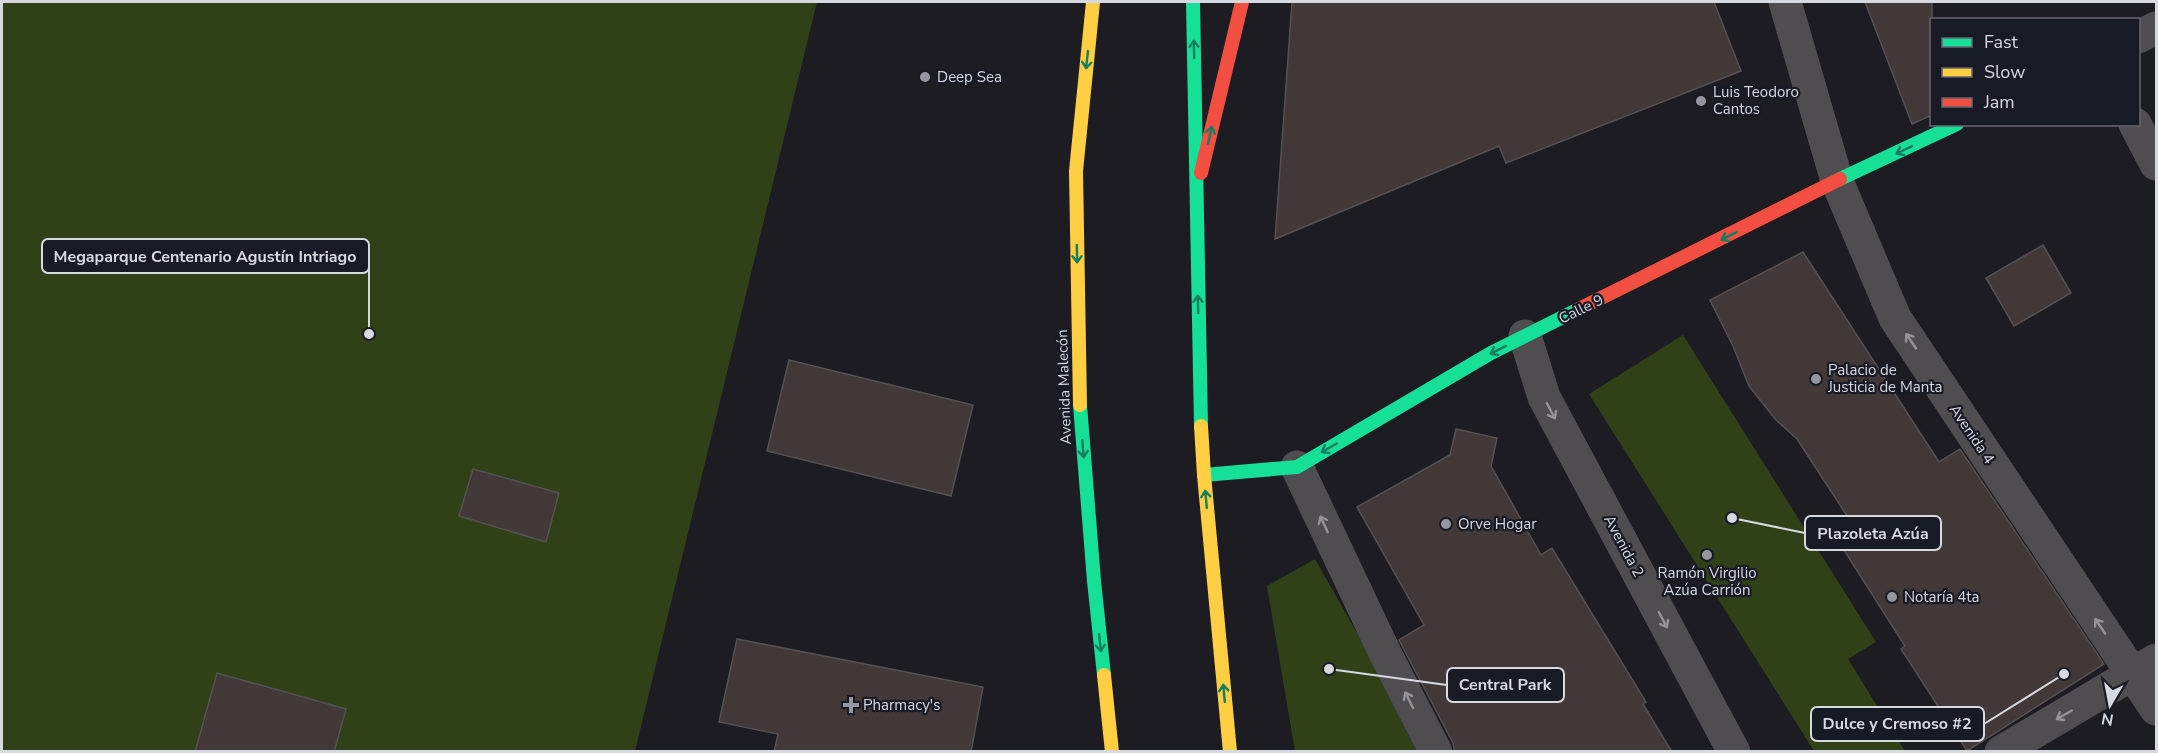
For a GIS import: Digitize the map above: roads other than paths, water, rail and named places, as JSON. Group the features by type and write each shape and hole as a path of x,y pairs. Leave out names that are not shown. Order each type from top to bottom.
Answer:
{"main road":[{"name":"Avenida Malecón","path":"1086,2 1091,20"},
{"name":"Avenida Malecón","path":"1093,2 1076,171 1080,408 1094,581 1112,752"},
{"path":"1193,2 1200,404 1204,475 1230,752"},
{"path":"1197,192 1242,2"},
{"name":"Calle 9","path":"1204,475 1297,467 1491,353 1953,126"}],"street":[{"name":"Avenida 4","path":"1785,2 1838,182 1895,318 2145,668 2157,709"},
{"path":"2140,36 2157,28"},
{"path":"2136,126 2157,164"},
{"name":"Avenida 2","path":"1525,336 1544,397 1734,752"},
{"path":"1297,467 1385,653 1436,752"},
{"path":"2001,752 2145,668"}],"place":[{"name":"Deep Sea","path":"925,77"},
{"name":"Luis Teodoro Cantos","path":"1701,101"},
{"name":"Megaparque Centenario Agustín Intriago","path":"369,334"},
{"name":"Palacio de Justicia de Manta","path":"1816,379"},
{"name":"Plazoleta Azúa","path":"1732,518"},
{"name":"Orve Hogar","path":"1446,524"},
{"name":"Ramón Virgilio Azúa Carrión","path":"1707,555"},
{"name":"Notaría 4ta","path":"1892,597"},
{"name":"Central Park","path":"1329,669"},
{"name":"Dulce y Cremoso #2","path":"2064,674"},
{"name":"Pharmacy's","path":"851,705"}]}
